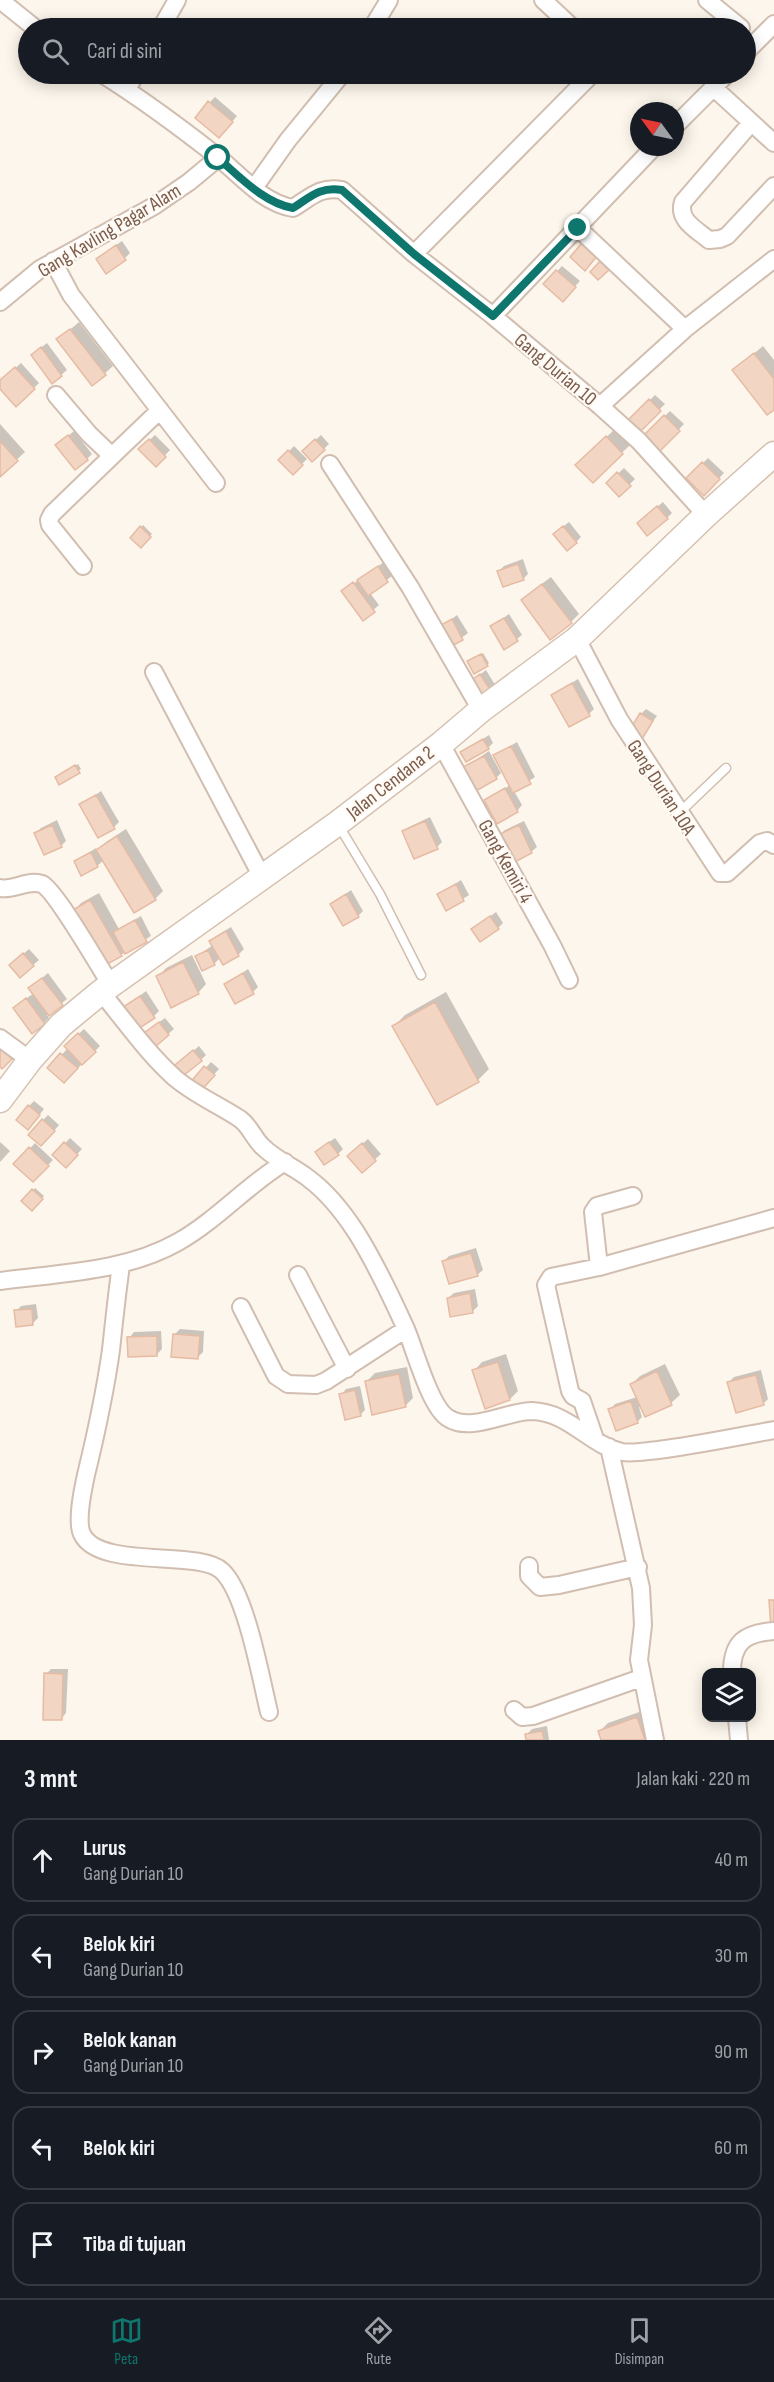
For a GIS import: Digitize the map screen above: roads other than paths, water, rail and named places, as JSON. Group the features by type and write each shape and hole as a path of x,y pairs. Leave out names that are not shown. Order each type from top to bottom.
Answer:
{"street":[{"path":"0,0 22,18"},
{"path":"167,18 177,0"},
{"path":"378,18 389,0"},
{"path":"543,0 562,18"},
{"path":"707,0 729,18"},
{"path":"756,37 774,24"},
{"name":"Gang Durian 10","path":"119,84 279,206 293,208 318,192 329,188 342,190 414,254 493,316 600,406 639,441 706,514"},
{"path":"127,89 130,84"},
{"path":"254,188 288,140 334,84"},
{"path":"414,254 582,84"},
{"path":"684,117 718,84"},
{"path":"714,88 774,143"},
{"path":"751,123 683,202 681,210 683,218 709,240 720,239 727,236 774,186"},
{"path":"493,316 646,156"},
{"name":"Gang Kavling Pagar Alam","path":"0,301 53,261 154,206 218,158"},
{"path":"578,228 685,329"},
{"path":"600,406 685,329 774,259"},
{"path":"53,261 71,295 216,483"},
{"path":"56,395 89,434 112,456"},
{"path":"83,566 50,525 49,520 52,514 160,410"},
{"name":"Jalan Cendana 2","path":"0,1101 30,1060 60,1025 106,989 338,823 441,744 481,710 577,639 706,514 774,454"},
{"path":"330,464 410,587 481,710"},
{"name":"Gang Durian 10A","path":"577,639 619,719 679,814 720,873 727,873 760,843 767,841 774,845"},
{"path":"154,672 262,877"},
{"name":"Gang Kemiri 4","path":"441,744 552,945 568,980"},
{"path":"0,888 33,883 47,888 80,933 106,989 150,1053 191,1090 243,1121 263,1147 328,1195 355,1231 406,1329 434,1402 442,1415 450,1420 464,1423 486,1421 529,1411 543,1412 563,1419 620,1452 631,1453 774,1430"},
{"path":"0,1038 30,1060"},
{"path":"0,1281 121,1265 149,1256 180,1241 215,1217 262,1176 285,1162"},
{"path":"599,1267 593,1212 597,1206 633,1196"},
{"path":"655,1740 639,1660 643,1624 638,1566 602,1443 582,1401 573,1396 570,1391 546,1285 551,1277 599,1267 774,1218"},
{"path":"121,1265 111,1351 84,1486 80,1520 82,1536 96,1547 112,1553 161,1560 196,1561 222,1570 234,1587 253,1641 269,1712"},
{"path":"298,1275 347,1369"},
{"path":"240,1307 276,1376 288,1384 316,1385 347,1369 406,1329"},
{"path":"529,1566 529,1576 540,1587 559,1585 638,1566"},
{"path":"732,1668 736,1647 749,1635 774,1631"},
{"path":"514,1710 522,1718 533,1716 641,1678"},
{"path":"737,1722 739,1740"}],"lane":[{"path":"679,814 726,768"},
{"path":"338,823 380,894 421,975"}]}
